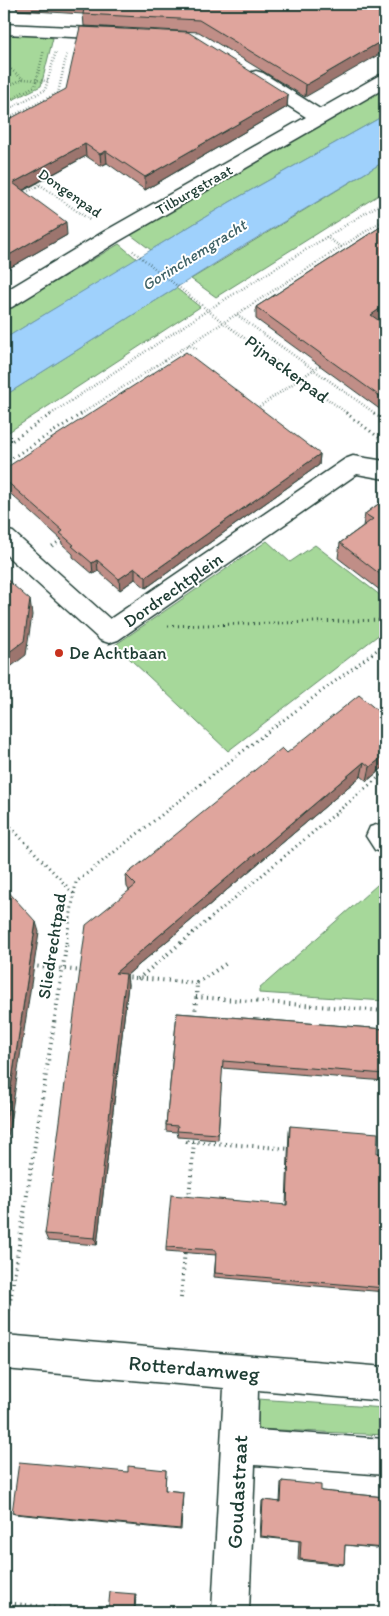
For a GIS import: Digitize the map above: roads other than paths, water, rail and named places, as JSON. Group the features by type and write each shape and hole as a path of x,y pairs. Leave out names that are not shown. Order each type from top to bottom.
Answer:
{"street":[{"path":"4,29 136,35"},
{"path":"238,66 320,118"},
{"name":"Tilburgstraat","path":"4,302 118,240 385,80"},
{"name":"Dordrechtplein","path":"4,539 109,633 352,465 385,470"},
{"name":"Rotterdamweg","path":"5,1337 242,1372 385,1384"},
{"name":"Goudastraat","path":"230,1612 242,1372"},
{"path":"239,1446 385,1456"}],"water":[{"name":"Gorinchemgracht","path":"385,115 385,161 230,254 4,396 4,339 230,202"}],"place":[{"name":"De Achtbaan","path":"59,653"}]}
